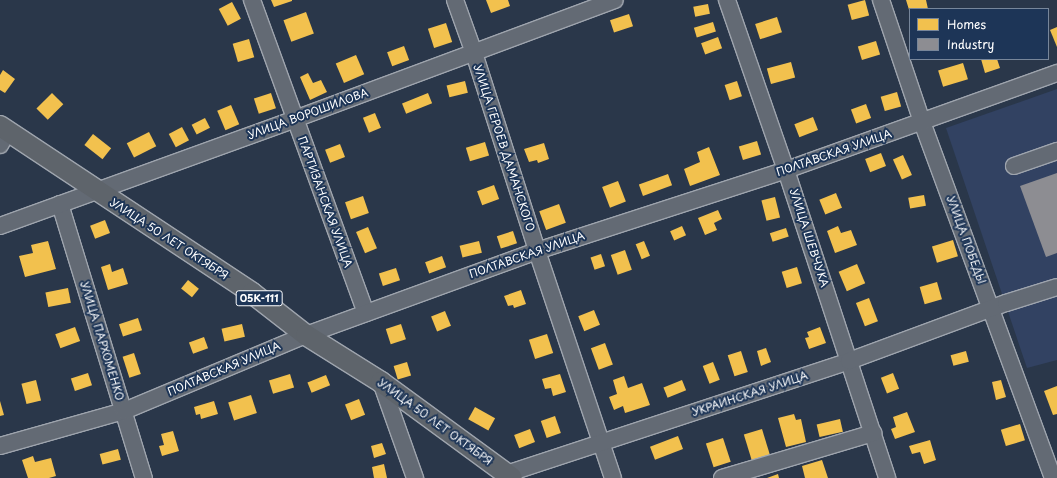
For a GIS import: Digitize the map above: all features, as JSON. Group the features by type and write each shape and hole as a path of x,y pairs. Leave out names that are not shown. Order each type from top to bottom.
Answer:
{"main road":[{"name":"УЛИЦА 50 ЛЕТ ОКТЯБРЯ","path":"3,134 95,190 252,293 306,335 381,382 509,476"}],"street":[{"name":"ПАРТИЗАНСКАЯ УЛИЦА","path":"252,0 366,313"},
{"name":"УЛИЦА ГЕРОЕВ ДАМАНСКОГО","path":"455,0 474,53 537,251 613,478"},
{"name":"УЛИЦА ВОРОШИЛОВА","path":"0,226 95,190 295,119 615,0"},
{"name":"УЛИЦА ШЕВЧУКА","path":"727,0 786,170 887,478"},
{"name":"УЛИЦА ПОБЕДЫ","path":"881,0 922,122 1053,478"},
{"name":"ПОЛТАВСКАЯ УЛИЦА","path":"0,446 124,411 306,335 537,251 786,170 1057,73"},
{"path":"1014,166 1057,151"},
{"name":"УЛИЦА ПАРХОМЕНКО","path":"60,204 144,478"},
{"name":"УКРАИНСКАЯ УЛИЦА","path":"509,476 849,361 991,309 1057,287"},
{"path":"381,382 415,478"},
{"path":"722,478 873,433"}],"shaded area":[{"path":"1057,89 1057,360 1027,368 946,128"}],"building: Homes":[{"path":"271,0 292,0 292,1 274,7"},
{"path":"486,0 508,0 510,6 491,13"},
{"path":"865,0 869,15 852,20 848,5"},
{"path":"906,0 926,0 928,8 909,8 909,10"},
{"path":"232,2 241,19 228,26 219,9"},
{"path":"708,4 710,14 695,17 693,7"},
{"path":"306,12 314,34 291,42 283,20"},
{"path":"629,14 633,26 614,33 610,20"},
{"path":"777,17 782,32 760,39 755,24"},
{"path":"713,22 716,32 697,37 694,28"},
{"path":"446,23 452,42 434,48 428,29"},
{"path":"1057,27 1057,47 1050,30"},
{"path":"718,37 722,48 705,54 701,43"},
{"path":"249,39 254,57 238,62 233,44"},
{"path":"876,41 880,54 862,60 858,47"},
{"path":"404,46 409,60 392,66 387,52"},
{"path":"356,55 364,74 344,83 336,64"},
{"path":"981,60 997,60 1000,68 985,73"},
{"path":"791,62 795,77 771,84 767,68"},
{"path":"963,63 968,79 943,87 938,71"},
{"path":"3,70 15,79 5,93 0,90 0,75"},
{"path":"308,73 313,83 321,80 327,92 310,100 300,77"},
{"path":"465,81 468,93 449,97 447,86"},
{"path":"737,81 742,96 730,100 725,85"},
{"path":"897,92 901,106 885,111 881,97"},
{"path":"52,93 63,104 48,120 36,109"},
{"path":"271,93 276,108 259,114 254,99"},
{"path":"428,93 432,103 406,114 402,103"},
{"path":"866,104 871,118 856,124 851,109"},
{"path":"231,105 239,124 225,130 217,111"},
{"path":"375,113 381,128 369,133 363,118"},
{"path":"813,117 818,130 799,137 794,124"},
{"path":"205,118 210,128 197,135 192,125"},
{"path":"182,127 189,140 176,147 169,134"},
{"path":"149,132 156,146 134,158 127,143"},
{"path":"93,134 111,148 103,159 84,145"},
{"path":"757,141 761,154 743,160 739,147"},
{"path":"485,142 489,155 470,161 466,148"},
{"path":"544,143 549,159 538,163 537,160 529,162 524,149"},
{"path":"340,144 345,157 330,163 325,150"},
{"path":"709,147 720,175 690,186 684,169 700,162 697,152"},
{"path":"881,153 886,166 870,172 865,159"},
{"path":"903,155 912,175 902,180 893,159"},
{"path":"668,174 672,185 643,196 639,185"},
{"path":"618,181 626,202 610,208 602,187"},
{"path":"494,185 499,199 482,205 477,191"},
{"path":"836,193 842,208 825,215 819,200"},
{"path":"924,195 926,206 910,209 908,198"},
{"path":"363,196 369,213 351,219 345,202"},
{"path":"775,197 780,217 766,221 761,200"},
{"path":"559,204 566,223 546,230 539,211"},
{"path":"718,210 722,219 714,223 717,230 705,235 698,218"},
{"path":"105,220 110,233 95,239 90,226"},
{"path":"682,226 686,235 674,240 670,231"},
{"path":"838,226 841,233 851,230 857,245 835,253 827,231"},
{"path":"368,227 377,248 365,253 356,232"},
{"path":"786,228 789,237 773,242 770,233"},
{"path":"513,231 517,243 501,249 497,236"},
{"path":"953,240 958,256 937,263 932,246"},
{"path":"48,241 56,269 25,277 19,256 33,253 31,245"},
{"path":"479,241 482,253 462,257 460,246"},
{"path":"644,241 650,256 642,259 636,244"},
{"path":"625,250 632,270 618,275 611,255"},
{"path":"601,254 605,266 595,270 591,257"},
{"path":"442,256 446,267 429,273 425,262"},
{"path":"110,264 112,272 123,268 128,284 108,290 101,267"},
{"path":"857,264 865,283 847,291 839,272"},
{"path":"797,267 802,283 787,288 782,272"},
{"path":"396,268 400,280 383,286 379,274"},
{"path":"188,280 199,289 192,297 181,289"},
{"path":"937,282 942,299 925,304 920,287"},
{"path":"68,288 71,303 48,307 45,292"},
{"path":"521,290 526,304 514,308 513,305 508,306 504,296"},
{"path":"869,298 878,321 865,326 856,303"},
{"path":"594,310 600,325 584,331 578,316"},
{"path":"445,311 451,326 437,331 431,317"},
{"path":"138,318 142,330 123,337 119,324"},
{"path":"242,324 245,337 224,341 222,329"},
{"path":"401,324 406,339 391,344 386,329"},
{"path":"75,327 80,341 60,348 55,334"},
{"path":"820,327 826,343 809,349 805,338 809,337 807,332"},
{"path":"547,334 553,353 535,359 529,340"},
{"path":"204,337 208,348 193,354 189,342"},
{"path":"605,343 613,365 599,370 591,348"},
{"path":"766,348 771,362 761,366 757,351"},
{"path":"741,351 748,372 734,376 728,355"},
{"path":"966,351 969,362 953,366 951,355"},
{"path":"134,353 141,374 129,378 123,357"},
{"path":"407,362 411,375 398,379 394,366"},
{"path":"713,362 720,380 710,384 703,366"},
{"path":"88,373 92,385 75,391 71,379"},
{"path":"893,373 899,389 887,394 881,378"},
{"path":"290,374 294,387 273,394 269,380"},
{"path":"560,374 566,392 553,396 551,388 545,389 542,379"},
{"path":"326,375 330,385 312,393 307,382"},
{"path":"624,376 628,388 642,383 650,405 625,413 623,406 614,410 609,397 617,394 613,380"},
{"path":"36,380 41,400 27,404 21,384"},
{"path":"682,380 686,390 668,398 663,387"},
{"path":"1001,380 1006,397 996,400 992,382"},
{"path":"1057,386 1057,414 1053,415 1044,391"},
{"path":"251,395 257,413 234,420 228,402"},
{"path":"359,399 365,415 351,420 345,404"},
{"path":"0,401 4,415 0,416"},
{"path":"214,401 218,414 201,419 200,414 196,415 194,407"},
{"path":"475,407 495,418 488,430 468,419"},
{"path":"907,412 915,432 895,439 891,429 896,427 893,417"},
{"path":"794,414 796,420 801,419 806,442 786,447 778,418"},
{"path":"555,416 561,433 547,438 541,421"},
{"path":"840,419 843,432 820,437 817,424"},
{"path":"1020,424 1025,440 1006,446 1001,430"},
{"path":"530,429 535,442 519,448 514,435"},
{"path":"762,429 770,456 752,461 744,435"},
{"path":"173,431 179,451 162,456 159,446 164,445 161,434"},
{"path":"678,436 683,449 655,460 650,447"},
{"path":"723,438 731,462 714,467 706,444"},
{"path":"930,440 936,460 924,464 920,452 912,454 909,446"},
{"path":"382,443 386,454 374,458 371,446"},
{"path":"118,449 121,460 102,465 100,454"},
{"path":"33,456 35,462 51,458 56,476 49,478 28,478 22,460"},
{"path":"822,460 828,478 805,478 802,466"},
{"path":"384,464 387,478 374,478 372,467"},
{"path":"778,474 779,478 767,478"}],"building: Industry":[{"path":"1057,173 1057,253 1046,257 1020,186"}]}
